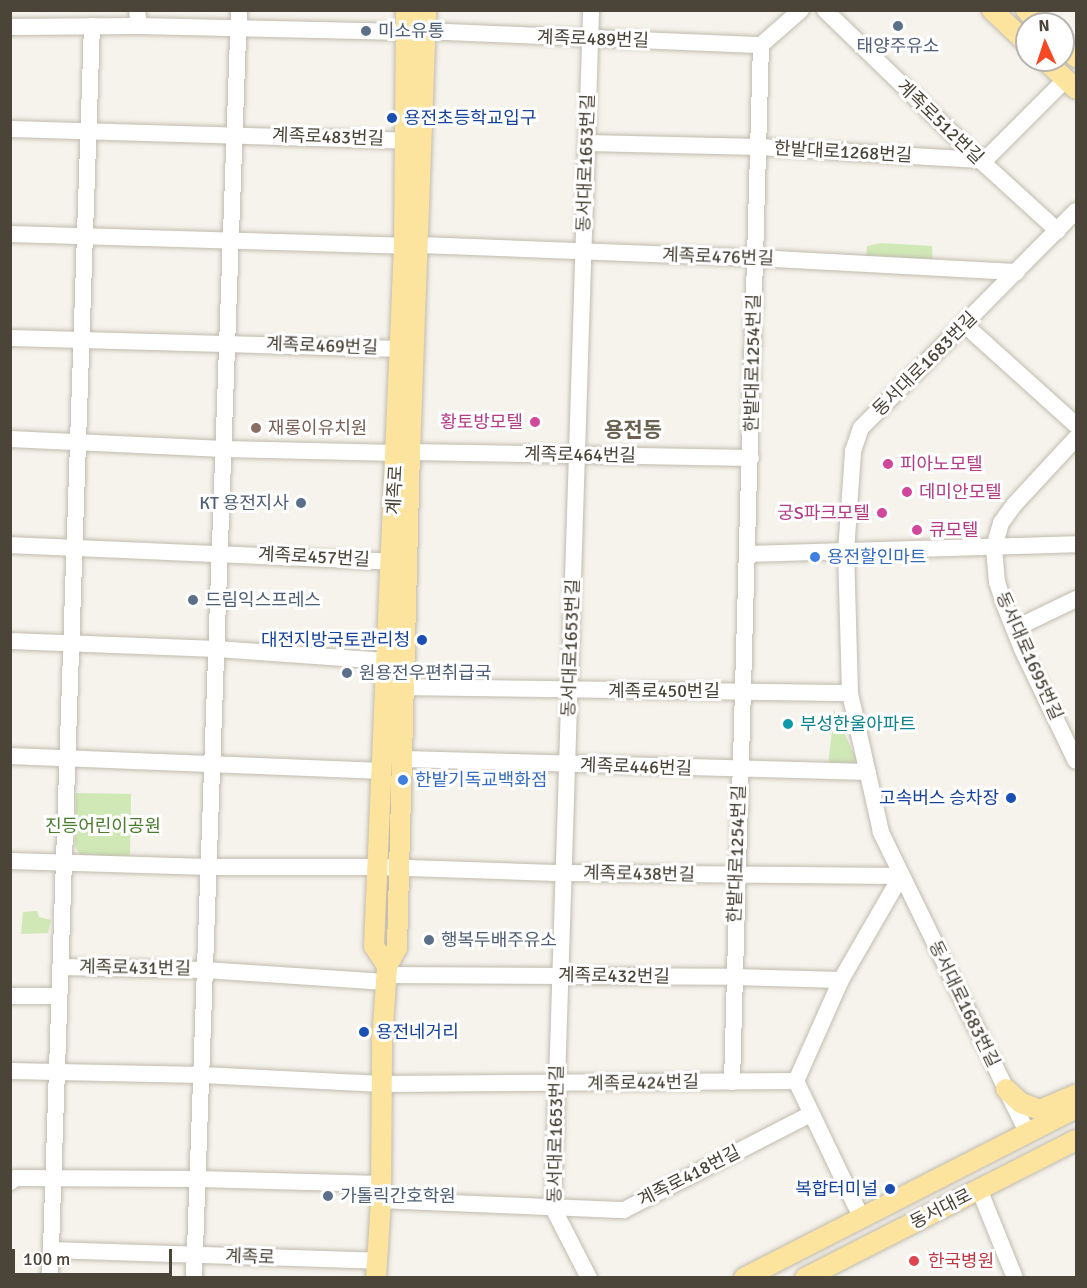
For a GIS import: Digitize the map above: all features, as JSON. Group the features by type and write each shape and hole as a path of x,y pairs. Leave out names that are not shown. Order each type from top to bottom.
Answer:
{"main road":[{"name":"계족로","path":"406,10 416,31"},
{"name":"계족로","path":"377,1269 386,974 397,948 404,759 406,687 399,562 411,246 416,31 426,10"},
{"path":"992,10 1015,32"},
{"path":"1058,72 1071,84"},
{"name":"계족로","path":"386,974 374,946 386,661 399,562"},
{"path":"1006,1089 1021,1103 1040,1110 1077,1095"},
{"name":"동서대로","path":"744,1278 1077,1108"},
{"name":"동서대로","path":"805,1278 833,1270 979,1189 1077,1140"}],"street":[{"path":"221,553 240,10"},
{"name":"동서대로1653번길","path":"589,1278 553,1208 558,975 570,690 575,455 591,10"},
{"path":"761,45 801,10"},
{"name":"계족로512번길","path":"825,10 980,160 1058,231"},
{"name":"계족로489번길","path":"10,27 92,26 138,18 240,29 416,31 761,45"},
{"path":"74,547 92,26"},
{"name":"한밭대로1254번길","path":"732,1082 741,691 751,458 761,45"},
{"path":"980,160 990,155 1071,84"},
{"name":"계족로483번길","path":"10,129 413,141"},
{"name":"한밭대로1268번길","path":"587,143 760,147 980,160"},
{"name":"동서대로1683번길","path":"1027,1132 881,832 849,693 846,552 853,451 861,428 1077,211"},
{"name":"계족로476번길","path":"10,234 755,258 1017,272"},
{"path":"965,325 1077,425"},
{"name":"계족로469번길","path":"10,338 407,349"},
{"name":"동서대로1695번길","path":"1077,438 1014,504 1000,523 994,548 997,582 1014,629 1077,761"},
{"name":"계족로464번길","path":"10,439 224,449 751,458"},
{"path":"747,555 1077,544"},
{"name":"계족로457번길","path":"10,545 399,562"},
{"name":"계족로431번길","path":"74,547 60,967 386,974"},
{"name":"계족로431번길","path":"206,970 221,553"},
{"path":"1014,629 1077,599"},
{"path":"10,641 217,649 386,661"},
{"name":"계족로450번길","path":"406,687 849,693"},
{"path":"10,756 383,771"},
{"name":"계족로446번길","path":"404,759 868,772"},
{"name":"계족로438번길","path":"10,861 209,867 378,867 563,873 901,876"},
{"path":"862,1219 796,1081 841,980 901,876"},
{"path":"50,1278 60,967"},
{"path":"194,1278 206,970"},
{"name":"계족로432번길","path":"386,974 841,980"},
{"path":"10,996 59,996"},
{"name":"계족로424번길","path":"10,1071 202,1075 382,1084 796,1081"},
{"name":"계족로418번길","path":"10,1182 16,1178 198,1179 381,1192 553,1208 624,1210 811,1114"},
{"path":"979,1189 1015,1278"},
{"name":"계족로","path":"51,1250 195,1255 377,1269"}],"green space":[{"path":"881,243 932,246 933,269 866,264 867,246"},
{"path":"834,710 856,759 850,769 828,767"},
{"name":"진등어린이공원","path":"76,793 131,794 130,860 82,859 75,846"},
{"path":"37,911 39,917 51,920 48,933 21,934 23,912"}],"place":[{"name":"태양주유소","path":"898,26"},
{"name":"미소유통","path":"366,31"},
{"name":"용전초등학교입구","path":"392,118"},
{"name":"황토방모텔","path":"535,422"},
{"name":"재롱이유치원","path":"256,428"},
{"name":"피아노모텔","path":"888,464"},
{"name":"데미안모텔","path":"907,492"},
{"name":"KT 용전지사","path":"301,503"},
{"name":"궁S파크모텔","path":"882,513"},
{"name":"큐모텔","path":"917,530"},
{"name":"용전할인마트","path":"815,557"},
{"name":"드림익스프레스","path":"193,600"},
{"name":"대전지방국토관리청","path":"422,640"},
{"name":"원용전우편취급국","path":"347,673"},
{"name":"부성한울아파트","path":"788,724"},
{"name":"한밭기독교백화점","path":"403,780"},
{"name":"고속버스 승차장","path":"1011,798"},
{"name":"행복두배주유소","path":"429,940"},
{"name":"용전네거리","path":"364,1032"},
{"name":"복합터미널","path":"890,1189"},
{"name":"가톨릭간호학원","path":"328,1196"},
{"name":"한국병원","path":"914,1261"}],"district":[{"name":"용전동","path":"633,430"}]}
